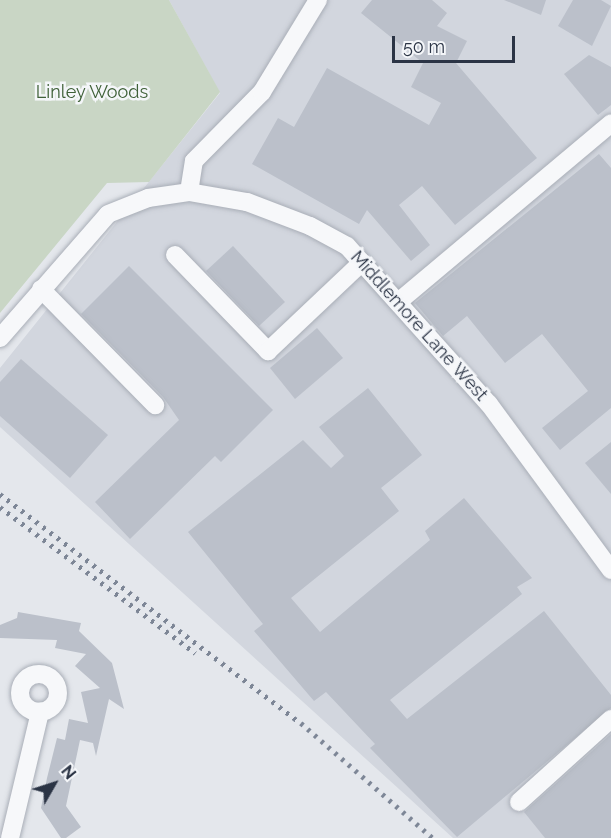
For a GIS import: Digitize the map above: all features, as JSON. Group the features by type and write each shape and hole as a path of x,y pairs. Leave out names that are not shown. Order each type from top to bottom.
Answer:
{"street":[{"path":"189,192 194,160 262,92 318,0"},
{"path":"398,302 611,123"},
{"name":"Middlemore Lane West","path":"0,339 108,214 148,198 189,192 247,202 310,226 347,246 489,404 611,570"},
{"path":"175,255 267,351 362,262"},
{"path":"41,289 155,405"},
{"path":"10,838 40,712"},
{"path":"519,802 611,719"}],"shaded area":[{"path":"169,0 611,0 611,838 453,838 0,427 0,368 220,93"}],"green space":[{"name":"Linley Woods","path":"0,0 169,0 220,92 149,182 107,183 0,313"}],"building":[{"path":"372,0 432,0 447,13 437,26 467,41 456,63 537,158 455,225 422,186 399,205 430,245 411,261 367,210 359,224 252,164 278,118 294,127 327,68 429,125 441,103 411,87 423,63 361,13"},
{"path":"504,0 546,0 541,15"},
{"path":"573,0 601,0 611,6 592,46 558,26"},
{"path":"589,55 611,67 611,105 598,115 564,74"},
{"path":"599,154 611,168 611,408 560,450 542,428 588,391 542,334 505,363 467,316 443,336 415,303"},
{"path":"233,246 285,302 259,326 206,271"},
{"path":"129,266 273,410 221,462 215,456 130,539 95,502 179,420 163,397 81,314"},
{"path":"317,328 343,358 295,399 270,368"},
{"path":"21,359 108,435 70,478 0,416 0,382"},
{"path":"368,388 422,455 381,488 399,511 291,598 320,632 430,540 425,531 464,498 532,578 517,587 522,594 390,700 407,719 544,611 611,695 611,708 457,837 370,748 375,744 326,692 314,701 254,631 263,624 188,532 303,440 331,468 344,456 319,427"},
{"path":"611,442 611,494 585,463"},
{"path":"18,612 81,623 79,631 112,663 124,709 109,699 96,756 93,743 80,740 66,806 81,827 66,838 61,838 41,808 47,778 57,738 65,740 69,719 88,723 81,692 100,688 75,666 86,654 55,648 57,640 0,638 0,625 17,618"},
{"path":"611,734 611,838 545,838 524,812"}],"railway":[{"path":"0,494 301,723 433,838"},
{"path":"0,507 195,653"}]}
